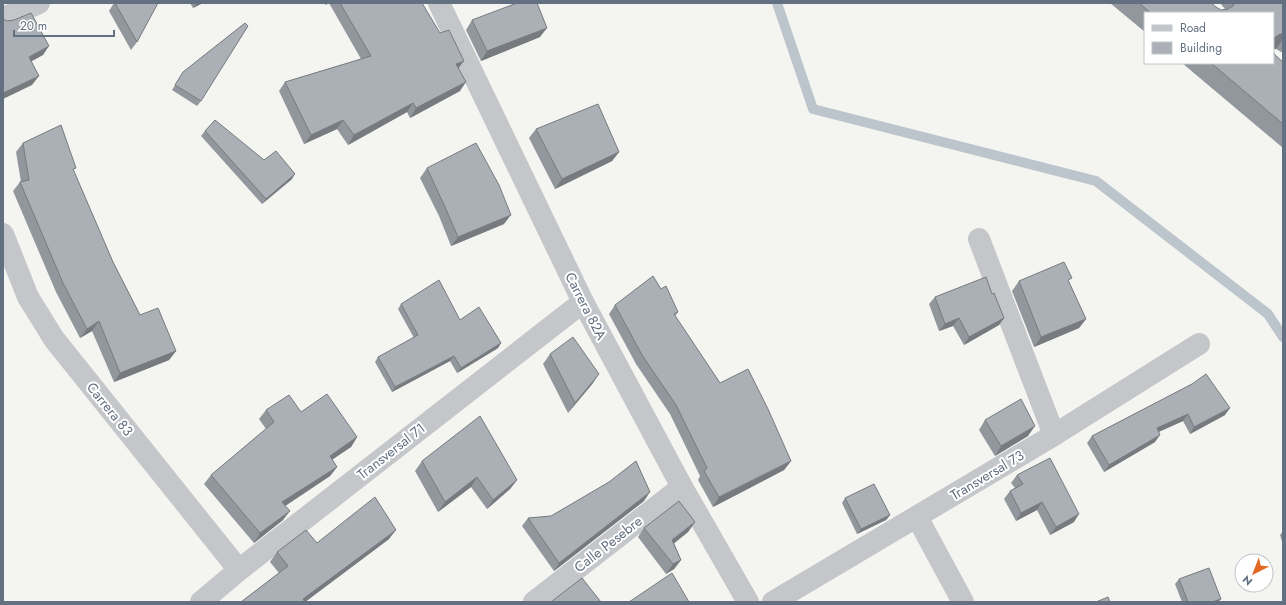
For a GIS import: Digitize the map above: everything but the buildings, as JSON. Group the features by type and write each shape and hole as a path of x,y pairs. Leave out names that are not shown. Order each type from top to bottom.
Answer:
{"street":[{"path":"3,18 39,3"},
{"name":"Carrera 82A","path":"439,3 583,302 682,487 748,602"},
{"name":"Carrera 83","path":"3,234 28,297 54,339 239,570"},
{"path":"979,239 1054,435"},
{"name":"Transversal 71","path":"201,602 239,570 583,302"},
{"name":"Transversal 73","path":"773,602 1054,435 1199,344"},
{"name":"Calle Pesebre","path":"534,602 682,487"},
{"path":"917,517 963,602"}],"waterway":[{"path":"777,3 813,109 1096,181 1268,314 1283,337"}]}
